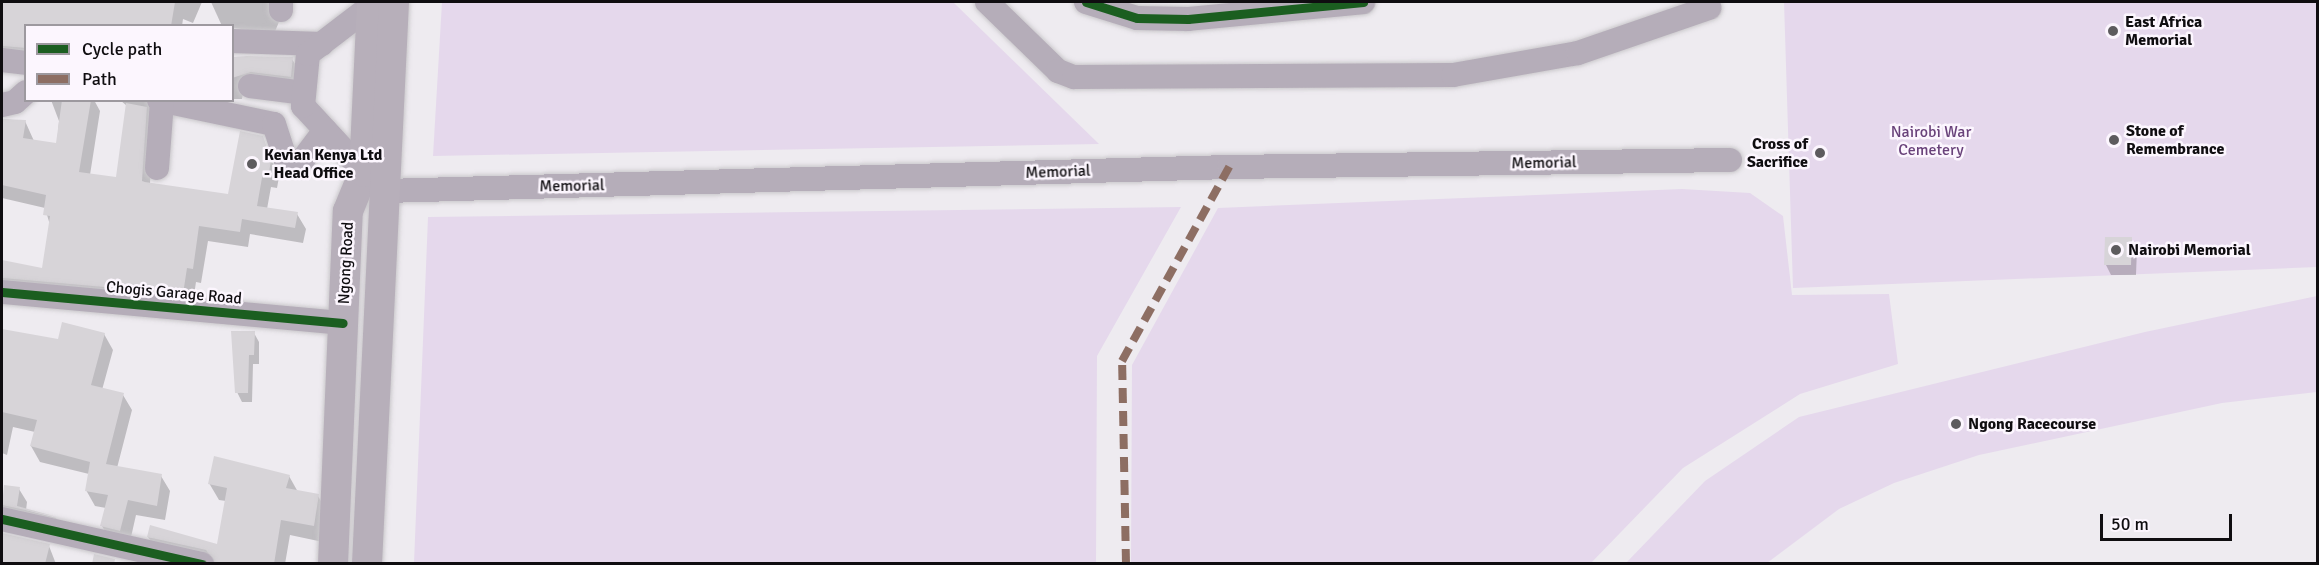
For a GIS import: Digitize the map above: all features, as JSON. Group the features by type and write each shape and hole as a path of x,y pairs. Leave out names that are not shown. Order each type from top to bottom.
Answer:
{"main road":[{"name":"Ngong Road","path":"367,564 379,2"},
{"name":"Ngong Road","path":"333,564 348,211 375,182"}],"street":[{"path":"375,182 303,106 308,54 379,2"},
{"path":"987,2 1058,71 1070,77 1453,75 1578,53 1713,4"},
{"path":"1086,2 1137,18 1188,19 1363,2"},
{"path":"234,41 322,44"},
{"path":"2,60 24,63"},
{"path":"250,86 304,93"},
{"path":"2,105 15,102 24,94"},
{"path":"157,168 160,102"},
{"path":"165,102 274,124 286,160 301,162 325,130"},
{"name":"Memorial","path":"375,182 1730,160"},
{"name":"Chogis Garage Road","path":"2,292 343,323"},
{"path":"2,519 202,564"}],"green space":[{"path":"442,2 953,2 1099,144 433,156"},
{"name":"Nairobi War Cemetery","path":"1784,2 2317,2 2317,267 1793,288"},
{"path":"1682,189 1750,193 1783,216 1792,295 1889,294 1898,364 1800,394 1683,468 1591,563 1131,563 1132,365 1218,208"},
{"path":"1181,207 1097,356 1096,563 414,563 428,217"},
{"name":"Ngong Racecourse","path":"2317,296 2317,392 2222,403 1979,455 1894,483 1839,509 1767,563 1626,563 1705,481 1799,417 2145,332"}],"building":[{"path":"2,2 175,2 171,24 24,24 24,48 2,46"},
{"path":"234,57 293,57 291,77 251,72 234,77"},
{"path":"62,102 91,102 79,172 116,177 126,103 147,107 142,181 228,194 240,131 263,136 271,160 269,173 263,172 257,206 298,212 295,228 242,219 240,232 199,226 193,269 187,268 183,294 2,278 2,260 42,268 50,216 43,215 46,195 2,185 2,119 26,120 23,138 56,143"},
{"path":"2105,237 2132,237 2131,265 2104,265"},
{"path":"62,322 105,333 91,385 124,393 106,464 162,474 157,506 128,500 120,531 100,526 108,495 85,491 90,462 30,446 37,420 2,412 2,329 58,339"},
{"path":"231,331 255,331 254,355 249,355 248,393 235,393"},
{"path":"214,456 290,475 286,488 319,494 314,526 281,520 274,564 216,564 206,550 147,537 150,525 217,544 227,488 208,484"},
{"path":"4,485 20,487 17,506 57,517 2,505"},
{"path":"2,533 50,544 45,564 2,564"},
{"path":"94,554 115,559 114,564 92,564"}],"marked path":[{"path":"1126,564 1122,361 1229,167"}],"cycle path":[{"path":"1086,2 1137,18 1188,19 1363,2"},
{"path":"2,292 343,323"},
{"path":"2,519 202,564"}],"place":[{"name":"East Africa Memorial","path":"2113,31"},
{"name":"Stone of Remembrance","path":"2114,140"},
{"name":"Cross of Sacrifice","path":"1820,153"},
{"name":"Kevian Kenya Ltd - Head Office","path":"252,164"},
{"name":"Nairobi Memorial","path":"2116,250"},
{"name":"Ngong Racecourse","path":"1956,424"}]}
